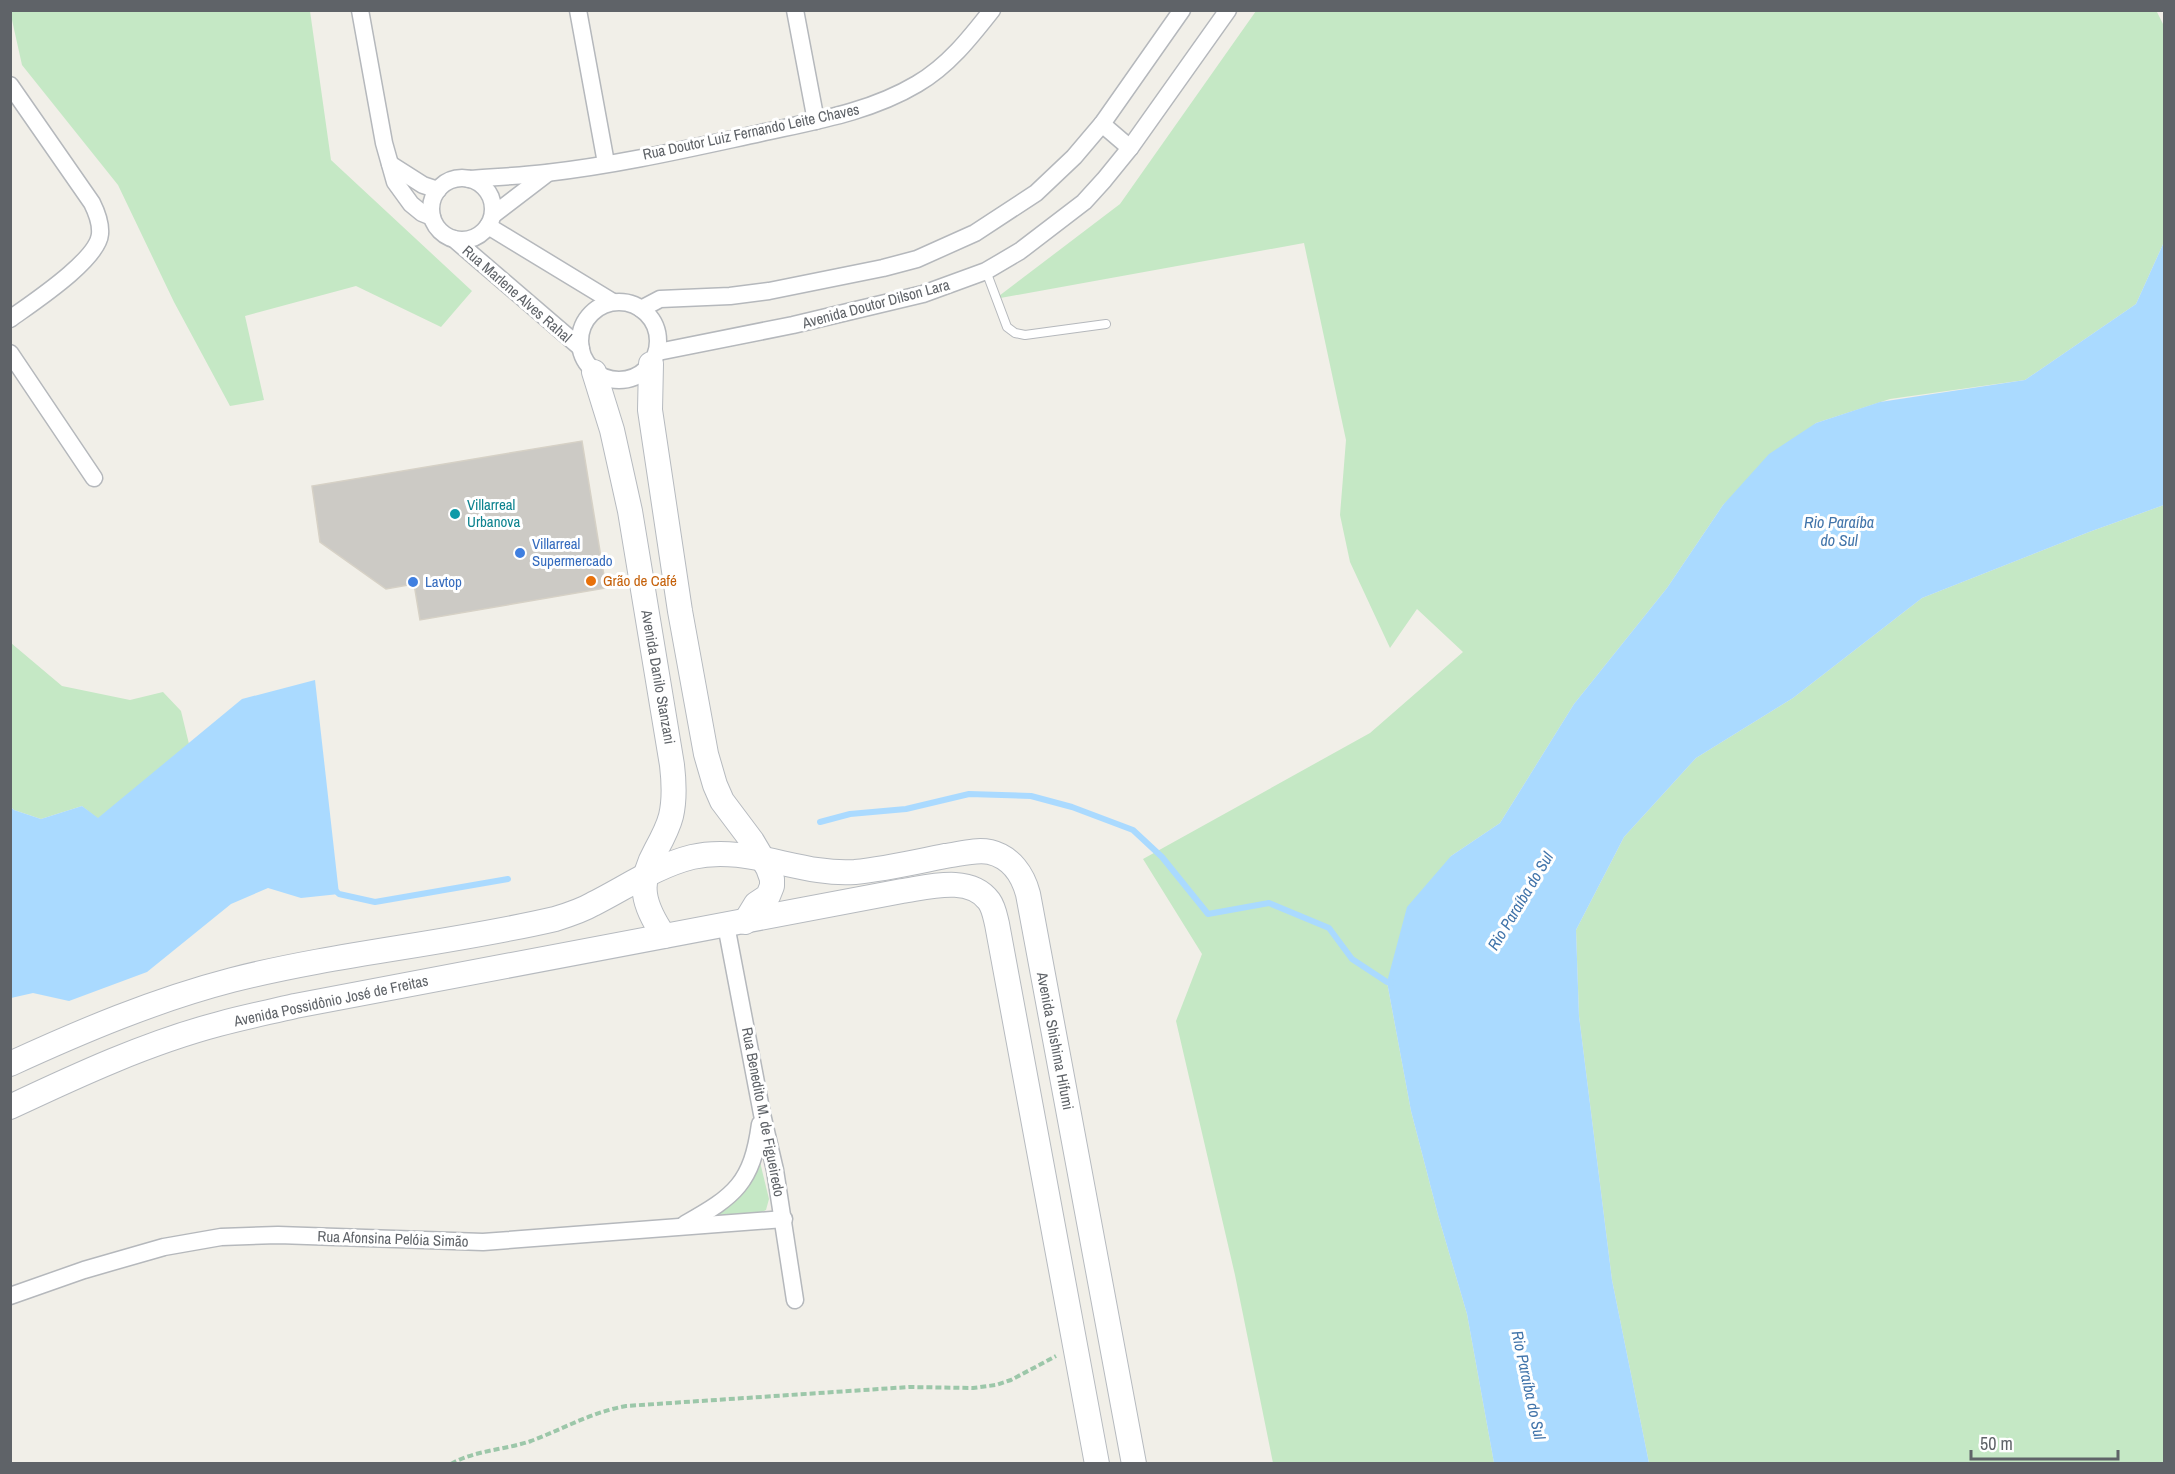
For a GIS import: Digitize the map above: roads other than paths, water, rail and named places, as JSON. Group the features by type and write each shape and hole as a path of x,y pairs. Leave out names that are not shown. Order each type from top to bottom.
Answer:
{"street":[{"path":"360,10 379,115 395,182 405,198 422,213 432,218"},
{"path":"578,10 606,163"},
{"path":"795,10 816,120"},
{"name":"Rua Doutor Luiz Fernando Leite Chaves","path":"469,179 548,173 606,163 854,112 886,99 933,74 964,45 992,10"},
{"path":"641,309 660,299 730,296 823,281 894,265 939,251 975,233 1036,193 1074,157 1102,124 1182,10"},
{"name":"Avenida Doutor Dilson Lara","path":"654,358 891,303 955,284 986,271 1029,245 1084,202 1130,147 1228,10"},
{"path":"10,85 92,203 98,216 100,234 95,249 84,261 10,319"},
{"path":"1102,124 1130,147"},
{"path":"390,164 423,185 438,189"},
{"name":"Rua Doutor Luiz Fernando Leite Chaves","path":"490,221 548,173"},
{"path":"458,178 469,179 486,190 491,199 490,221 481,233 473,238 454,239 444,235 436,227 432,218 431,202 438,189 448,181 458,178"},
{"path":"490,221 613,302"},
{"name":"Rua Marlene Alves Rahal","path":"454,239 580,348"},
{"path":"654,358 644,372 624,380 603,377 594,372 585,361 580,348 580,336 584,324 601,306 613,302 632,304 641,309 650,316 656,327 658,338 654,358 652,422 680,611 706,754 722,801 767,858 772,886 768,896 736,923"},
{"path":"10,353 94,478"},
{"name":"Avenida Danilo Stanzani","path":"594,372 612,430 628,500 672,765 674,789 671,815 664,836 637,880"},
{"name":"Avenida Shishima Hifumi","path":"637,880 692,857 716,855 767,858 807,869 855,872 981,851 999,855 1021,875 1032,915 1134,1464"},
{"path":"10,1064 78,1033 151,1004 191,992 268,973 555,920 581,910 637,880 644,892 646,905 664,936"},
{"path":"736,923 938,886 972,888 989,901 997,924 1097,1464"},
{"name":"Avenida Possidônio José de Freitas","path":"10,1107 143,1049 218,1024 295,1006 736,923"},
{"name":"Rua Benedito M. de Figueiredo","path":"736,923 762,1114 776,1170 795,1300"},
{"path":"681,1227 718,1206 744,1179 752,1165 758,1146 762,1114"},
{"name":"Rua Afonsina Pelóia Simão","path":"10,1296 84,1270 164,1247 221,1237 278,1235 483,1242 784,1220"}],"lane":[{"path":"986,271 1007,327 1015,333 1026,335 1106,324"}],"water":[{"name":"Rio Paraíba do Sul","path":"2164,242 2164,505 1922,598 1793,698 1696,758 1624,837 1576,930 1579,1016 1612,1280 1649,1463 1494,1463 1467,1314 1411,1111 1387,982 1407,907 1451,856 1500,823 1574,704 1667,588 1723,505 1769,454 1816,423 1880,402 2025,380 2136,304"},
{"path":"315,680 339,894 301,898 268,888 231,904 147,972 69,1001 33,993 11,998 11,807 41,819 82,806 98,818 242,699"}],"waterway":[{"path":"820,822 850,814 906,809 969,794 1031,796 1072,807 1133,830 1162,857 1208,914 1269,903 1329,928 1352,959 1387,982 1395,983"},
{"path":"333,888 339,894 375,902 508,879"}],"place":[{"name":"Villarreal Urbanova","path":"455,514"},
{"name":"Villarreal Supermercado","path":"520,553"},
{"name":"Grão de Café","path":"591,581"},
{"name":"Lavtop","path":"413,582"}]}
